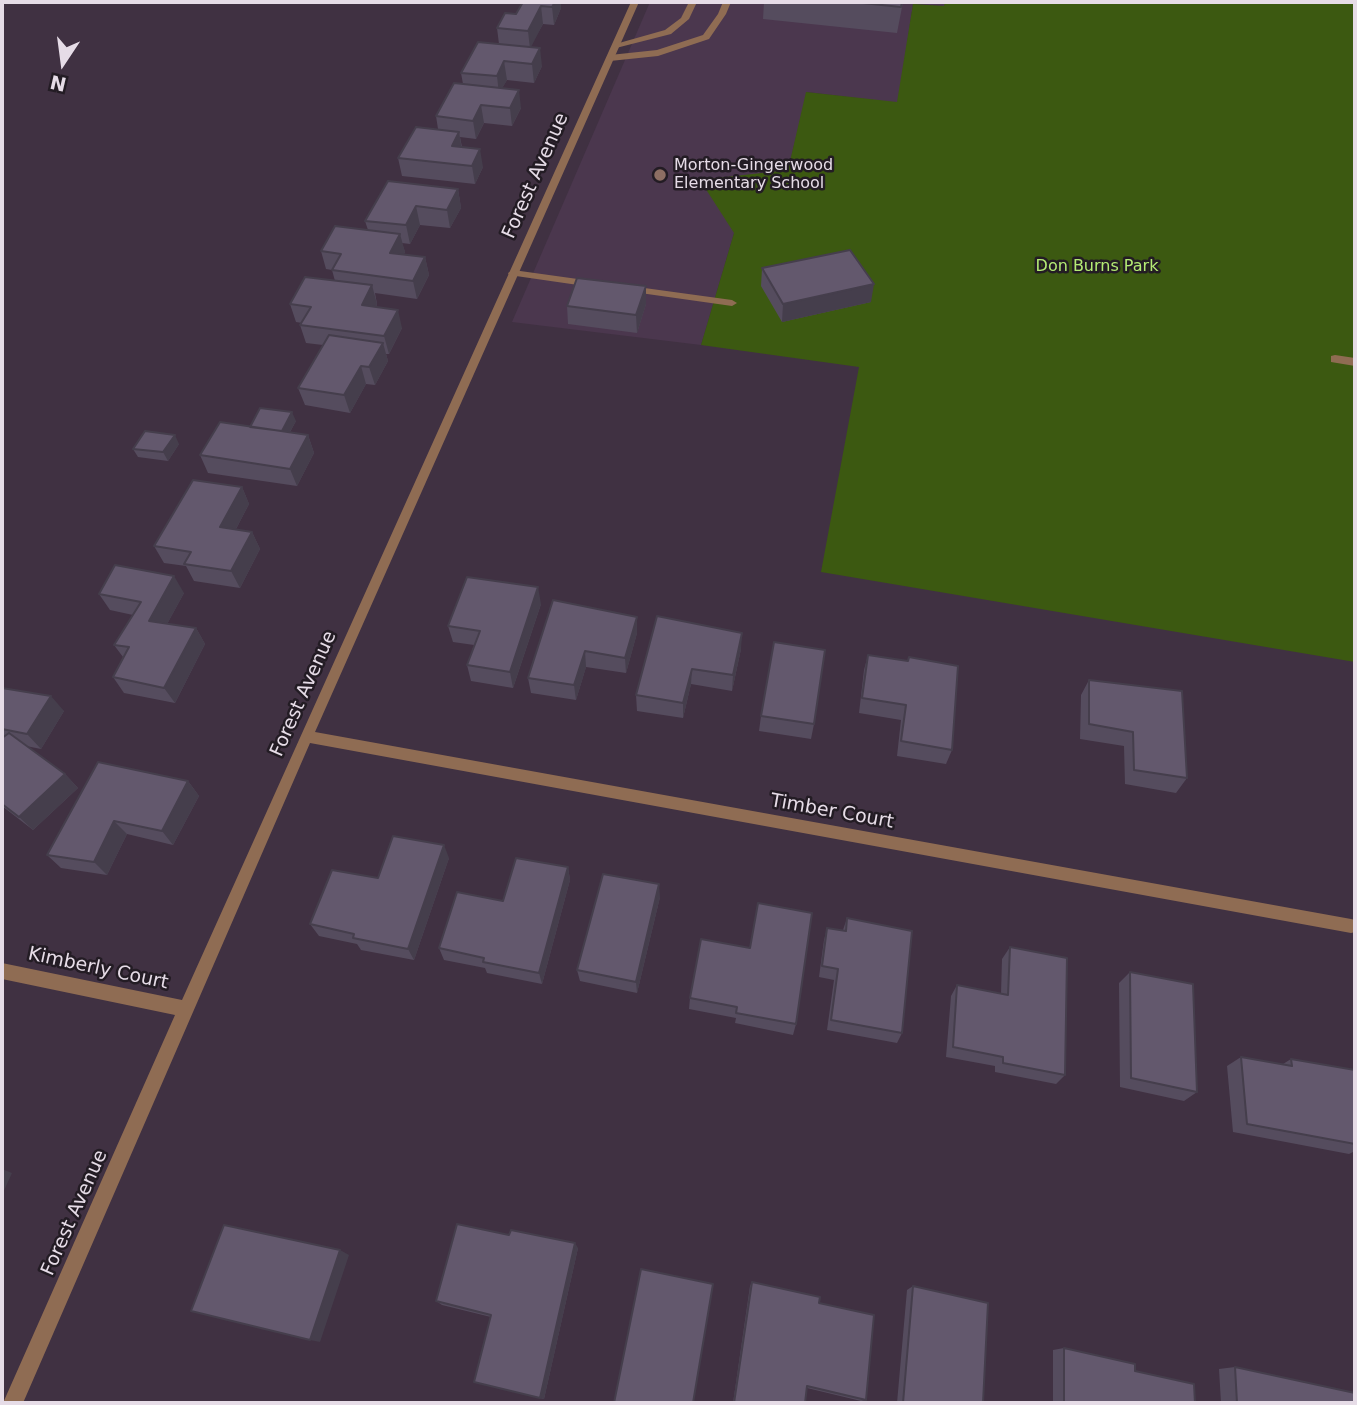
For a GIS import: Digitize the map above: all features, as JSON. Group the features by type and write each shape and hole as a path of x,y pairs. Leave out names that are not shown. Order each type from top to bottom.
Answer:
{"street":[{"name":"Forest Avenue","path":"13,1403 306,736 635,2"},
{"path":"613,52 668,32 685,19 693,2"},
{"path":"613,52 658,53 706,37 722,15 727,2"},
{"path":"513,273 608,286"},
{"path":"622,288 732,303"},
{"path":"1335,359 1355,362"},
{"name":"Timber Court","path":"306,736 1351,926"},
{"name":"Kimberly Court","path":"2,971 185,1009"}],"shaded area":[{"name":"Morton-Gingerwood Elementary School","path":"650,2 945,2 945,6 913,4 898,103 807,92 788,170 734,233 701,345 512,322"}],"green space":[{"name":"Don Burns Park","path":"945,2 1355,2 1355,662 821,572 859,367 701,345 734,233 700,180 788,170 806,92 897,102 913,4 944,6"}],"building":[{"path":"523,2 555,2 552,7 541,6 528,31 497,28 505,13 516,14"},
{"path":"853,2 902,2 901,7"},
{"path":"478,42 540,48 532,64 504,61 497,76 461,73"},
{"path":"454,83 519,90 510,108 481,105 473,121 436,116"},
{"path":"416,127 459,132 452,146 480,149 472,166 398,158"},
{"path":"388,181 458,189 447,210 416,206 406,225 365,221"},
{"path":"335,226 400,234 390,253 425,257 413,281 332,270 341,254 321,251"},
{"path":"850,250 874,284 783,304 762,268"},
{"path":"305,277 372,285 362,305 398,310 384,336 300,325 311,307 290,304"},
{"path":"577,278 646,286 636,315 567,306"},
{"path":"329,335 383,343 369,367 361,366 344,395 298,388"},
{"path":"260,408 292,412 282,431 250,427"},
{"path":"220,422 308,435 290,469 200,455"},
{"path":"145,431 175,435 163,452 133,449"},
{"path":"193,480 242,487 220,527 252,532 231,571 184,564 191,552 154,546"},
{"path":"115,565 174,576 149,621 196,628 164,688 113,677 129,647 114,645 141,602 99,594"},
{"path":"467,577 538,587 510,672 467,665 480,631 448,626"},
{"path":"553,600 637,617 625,658 585,651 574,685 528,678"},
{"path":"657,616 742,633 733,675 692,669 683,703 636,695"},
{"path":"774,642 825,650 814,724 761,716"},
{"path":"868,655 908,661 909,657 958,666 952,750 901,741 906,705 862,698"},
{"path":"1089,680 1182,691 1187,778 1134,770 1133,732 1089,724"},
{"path":"2,688 51,696 27,734 2,729"},
{"path":"9,733 65,774 19,817 2,804 2,738"},
{"path":"98,762 188,781 162,831 114,821 94,862 47,855"},
{"path":"393,836 444,845 408,949 353,938 354,934 310,924 332,870 378,878"},
{"path":"516,858 568,867 539,973 483,962 484,958 439,948 457,892 503,901"},
{"path":"603,874 659,884 636,982 577,970"},
{"path":"758,903 812,913 796,1024 736,1013 737,1007 690,998 701,939 750,948"},
{"path":"847,918 912,931 902,1033 831,1020 838,969 822,966 827,928 846,931"},
{"path":"1010,947 1067,958 1065,1075 1003,1063 1003,1057 953,1047 957,985 1008,995"},
{"path":"1130,972 1193,984 1197,1092 1131,1078"},
{"path":"1241,1057 1292,1066 1291,1059 1355,1070 1355,1144 1247,1124"},
{"path":"457,1224 509,1235 511,1230 575,1243 540,1398 474,1382 491,1315 436,1301"},
{"path":"224,1225 340,1250 310,1340 191,1311"},
{"path":"641,1269 713,1284 693,1403 614,1403"},
{"path":"752,1282 820,1297 819,1303 874,1315 866,1400 807,1386 805,1403 734,1403"},
{"path":"913,1286 988,1303 983,1403 903,1403"},
{"path":"1064,1348 1135,1364 1135,1371 1194,1384 1195,1403 1064,1403"},
{"path":"1235,1367 1355,1393 1355,1403 1237,1403"}],"place":[{"name":"Morton-Gingerwood Elementary School","path":"660,175"}]}
